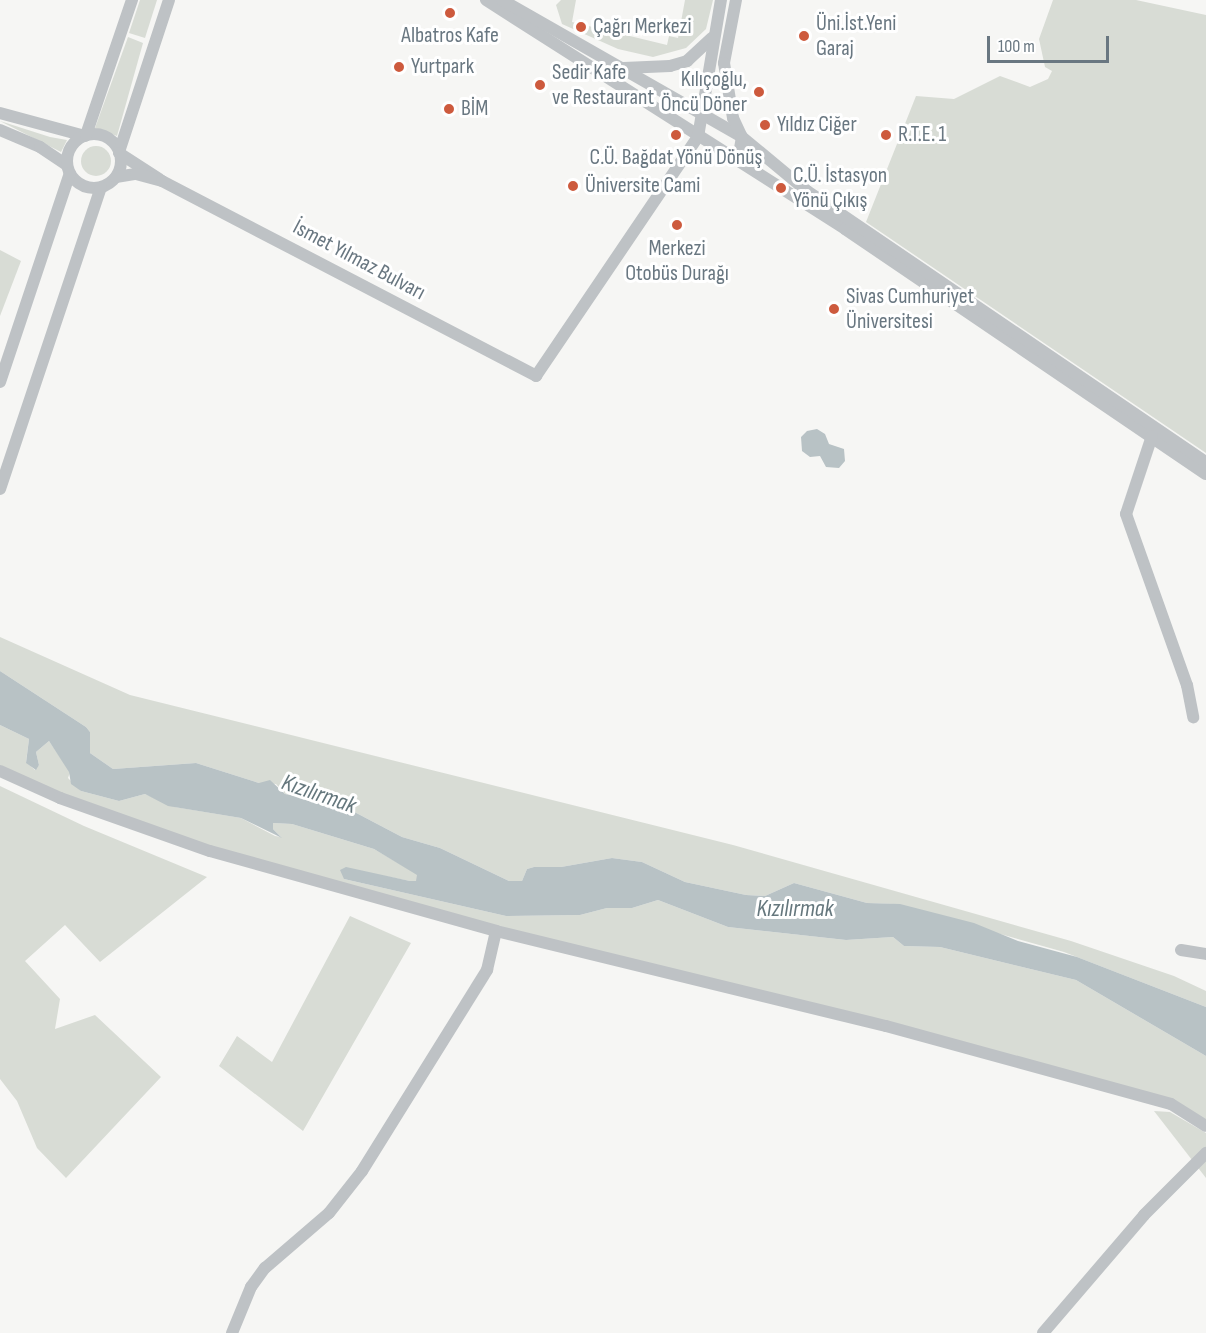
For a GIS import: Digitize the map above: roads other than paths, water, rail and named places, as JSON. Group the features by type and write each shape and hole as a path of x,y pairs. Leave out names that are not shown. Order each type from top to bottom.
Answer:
{"street":[{"path":"0,382 68,169 70,148 85,135 132,0"},
{"path":"0,130 40,147 68,169 82,185 100,187 116,177 119,152 169,0"},
{"path":"486,0 698,137 738,159 1206,474"},
{"path":"502,0 742,137 807,191 1206,462"},
{"path":"698,137 704,114 712,38 721,0"},
{"path":"736,0 724,63 732,118 742,137 738,159"},
{"path":"619,67 670,66 687,61 712,38"},
{"name":"İsmet Yılmaz Bulvarı","path":"0,113 85,135 106,137 119,152 162,182 536,376 698,137"},
{"name":"İsmet Yılmaz Bulvarı","path":"116,177 136,174 162,182"},
{"path":"0,489 100,187"},
{"path":"1152,436 1126,514 1187,685 1192,717"},
{"path":"0,771 60,798 210,851 496,931 886,1026 1171,1104 1206,1126"},
{"path":"232,1333 251,1287 264,1268 329,1213 362,1171 487,970 496,931"},
{"path":"1181,950 1206,954"},
{"path":"1043,1333 1144,1215 1206,1153"}],"water":[{"path":"817,429 825,434 829,444 844,449 845,461 839,468 826,467 820,456 810,457 802,451 801,437 807,431"},
{"name":"Kızılırmak","path":"0,671 86,727 90,732 90,753 113,769 196,763 259,783 270,780 285,794 343,806 402,837 440,848 509,881 522,881 527,869 534,867 561,867 612,858 642,862 685,882 746,895 765,896 794,883 867,903 900,904 974,923 1018,941 1077,957 1206,1007 1206,1056 1076,980 940,947 904,946 893,937 846,940 728,927 658,900 632,908 607,908 580,915 506,916 344,879 340,870 346,867 410,881 416,881 417,875 374,849 292,824 273,823 273,829 282,838 241,818 168,806 145,794 119,801 81,791 71,784 69,772 49,741 36,752 39,765 36,770 26,763 29,739 0,725"}],"place":[{"name":"Albatros Kafe","path":"450,13"},
{"name":"Çağrı Merkezi","path":"581,27"},
{"name":"Üni.İst.Yeni Garaj","path":"804,36"},
{"name":"Yurtpark","path":"399,67"},
{"name":"Sedir Kafe ve Restaurant","path":"540,85"},
{"name":"Kılıçoğlu, Öncü Döner","path":"759,92"},
{"name":"BİM","path":"449,109"},
{"name":"Yıldız Ciğer","path":"765,125"},
{"name":"C.Ü. Bağdat Yönü Dönüş","path":"676,135"},
{"name":"R.T.E. 1","path":"886,135"},
{"name":"Üniversite Cami","path":"573,186"},
{"name":"C.Ü. İstasyon Yönü Çıkış","path":"781,188"},
{"name":"Merkezi Otobüs Durağı","path":"677,225"},
{"name":"Sivas Cumhuriyet Üniversitesi","path":"834,309"}]}
